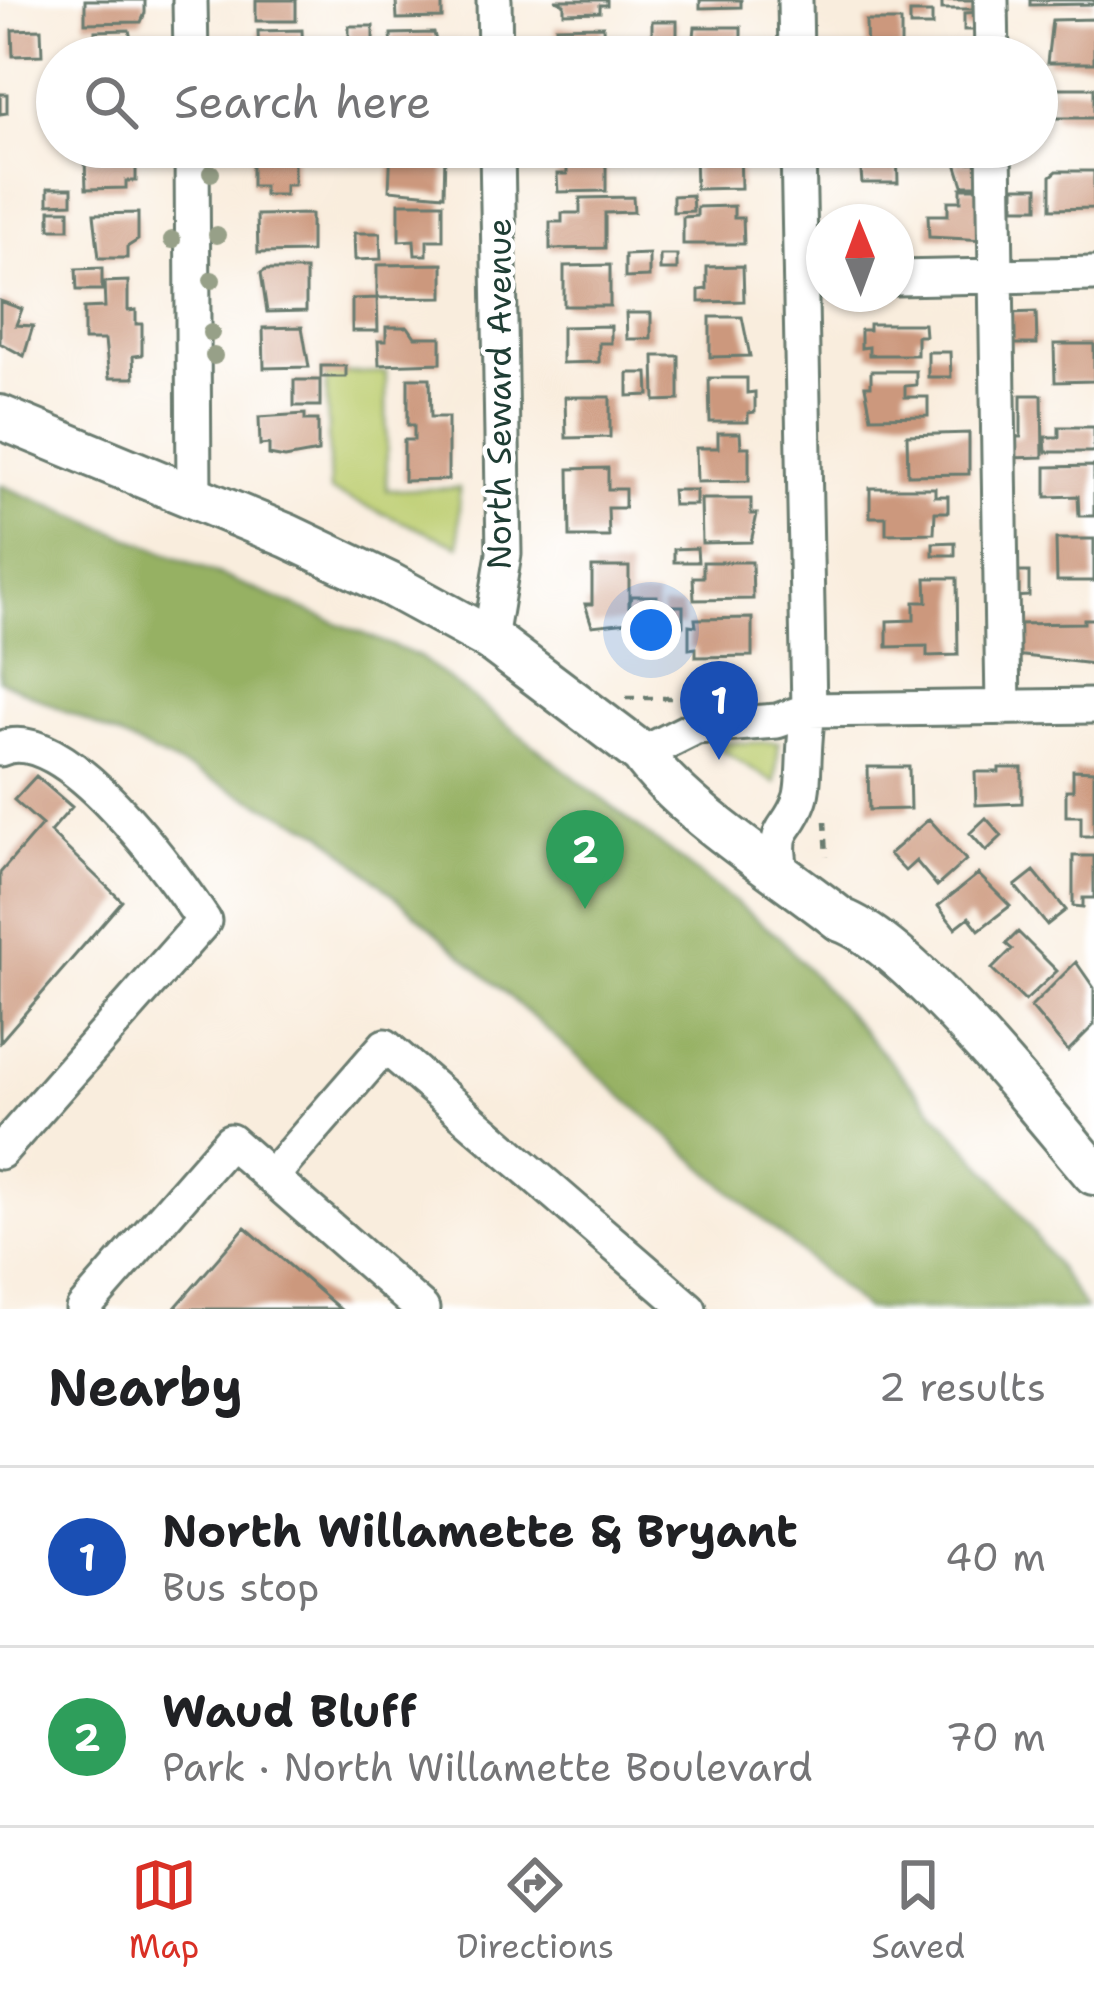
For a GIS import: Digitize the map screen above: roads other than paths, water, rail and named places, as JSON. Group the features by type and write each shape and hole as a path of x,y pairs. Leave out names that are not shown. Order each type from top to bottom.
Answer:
{"main road":[{"path":"0,417 356,567 490,639 642,754 664,760 779,853 841,920 864,928 968,1029 1094,1173"}],"street":[{"path":"190,0 191,36"},
{"path":"494,0 495,36"},
{"path":"795,0 796,36"},
{"path":"991,0 992,36"},
{"path":"193,168 194,496"},
{"name":"North Seward Avenue","path":"490,639 504,554 497,168"},
{"path":"800,168 806,222"},
{"path":"994,168 1003,708"},
{"path":"914,278 1094,274"},
{"path":"779,853 799,801 800,743 808,710 812,312"},
{"path":"642,754 696,727 777,721 808,710 1094,706"},
{"path":"0,748 28,744 54,754 153,845 204,921 0,1152"},
{"path":"271,1178 386,1046 689,1309"},
{"path":"83,1309 230,1142 422,1309"}],"place":[{"name":"North Willamette & Bryant","path":"719,760"},
{"name":"Waud Bluff","path":"585,909"}]}
